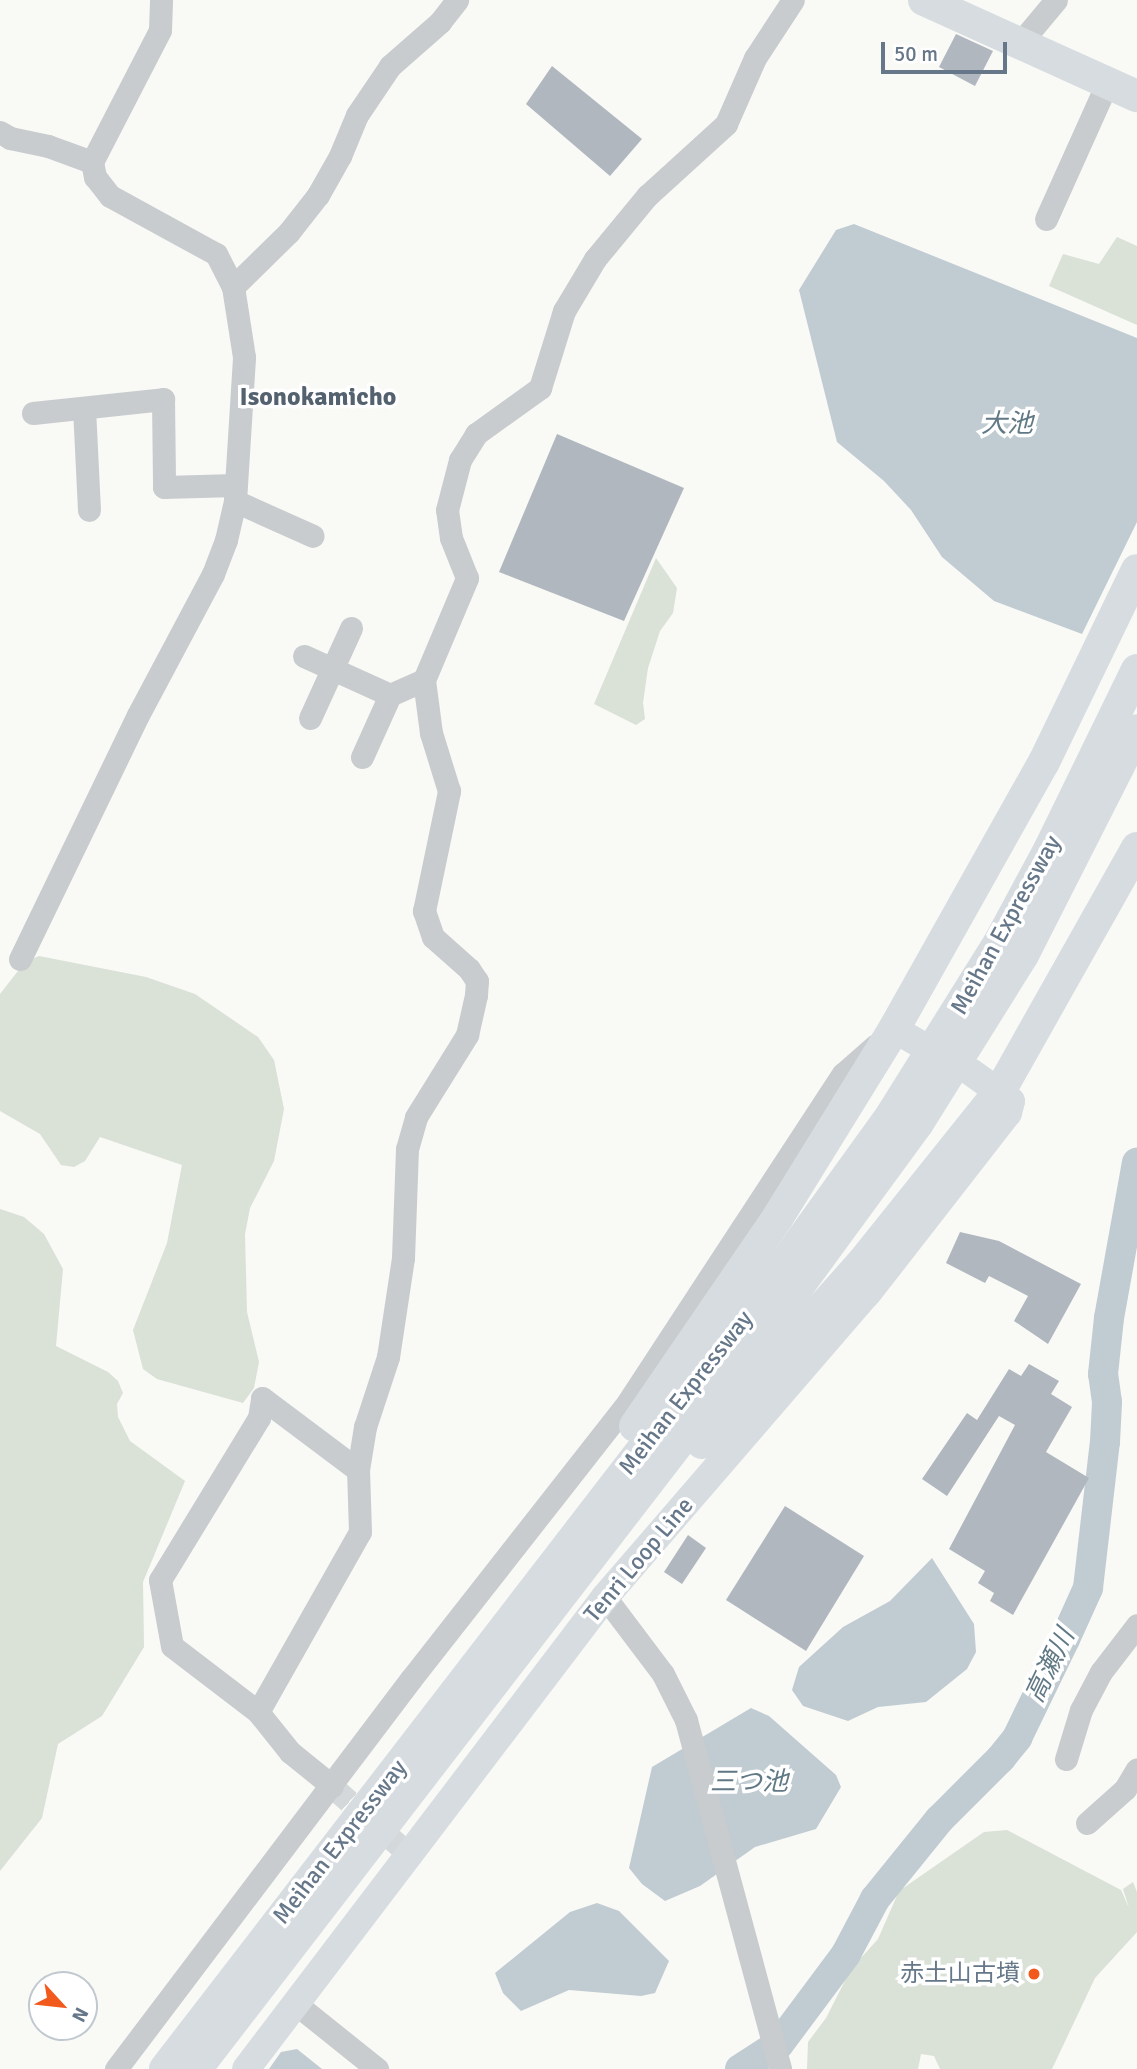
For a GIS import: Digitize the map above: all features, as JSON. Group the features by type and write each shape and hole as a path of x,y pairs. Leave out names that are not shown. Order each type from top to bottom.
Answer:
{"highway":[{"path":"924,0 1137,96"},
{"path":"456,1692 778,1217 907,1036 1137,570"},
{"name":"Meihan Expressway","path":"165,2069 765,1289 892,1114 1000,941 1050,848 1137,670"},
{"name":"Meihan Expressway","path":"196,2069 787,1302 918,1123 1023,955 1137,730"},
{"path":"362,1855 449,1754 641,1510 862,1264 1000,1091 1137,848"}],"main road":[{"path":"971,1072 1000,1091"},
{"name":"Tenri Loop Line","path":"246,2069 605,1597 876,1284 1009,1113 1011,1101 1000,1091"}],"street":[{"path":"20,959 138,715 213,574 226,540 235,493 244,357 233,287 216,254 110,196 95,177 92,162 160,30 160,0"},
{"path":"233,287 289,232 318,195 340,156 357,115 390,66 440,22 457,0"},
{"path":"258,1712 360,1532 358,1470 365,1427 388,1356 403,1258 407,1149 416,1117 467,1035 476,995 477,981 469,969 433,937 424,911 449,791 431,733 424,680 467,578 451,538 447,510 460,460 476,434 540,388 564,311 595,259 647,196 726,124 755,58 793,0"},
{"path":"1020,43 1056,0"},
{"path":"1046,219 1107,83"},
{"path":"0,132 10,138 48,146 92,162"},
{"path":"33,413 163,399 164,487 235,493 313,536"},
{"path":"84,408 89,510"},
{"path":"310,718 351,628"},
{"path":"304,656 390,695"},
{"path":"362,757 390,695 424,680"},
{"path":"116,2069 411,1679 628,1402 843,1074 907,1036"},
{"path":"332,1786 290,1752 258,1712 172,1646 160,1580 259,1419 262,1398 358,1470"},
{"path":"605,1597 663,1674 686,1720 732,1882 780,2069"},
{"path":"1066,1759 1081,1710 1101,1672 1137,1625"},
{"path":"1087,1823 1125,1789 1137,1769"},
{"path":"296,2004 377,2069"}],"shaded area":[{"path":"1117,237 1137,246 1137,325 1049,286 1063,254 1099,264"},
{"path":"656,558 677,588 673,613 660,631 648,668 643,703 645,719 636,725 594,704"},
{"path":"39,956 146,977 195,994 258,1037 274,1060 284,1109 274,1161 250,1208 245,1234 247,1312 259,1362 254,1388 243,1403 157,1379 143,1369 133,1330 167,1243 182,1165 100,1137 85,1161 74,1167 61,1165 40,1134 0,1111 0,994 25,962"},
{"path":"0,1209 24,1217 44,1234 63,1269 56,1346 108,1372 118,1381 123,1393 117,1404 118,1417 130,1441 185,1481 143,1582 144,1647 102,1716 58,1744 42,1818 0,1871"},
{"path":"1007,1830 1121,1890 1129,1908 1123,1889 1133,1882 1137,1892 1137,1932 1095,1978 1052,2069 940,2069 934,2056 921,2054 918,2069 807,2069 808,2042 826,2018 851,1969 878,1939 899,1891 984,1832"}],"water":[{"name":"大池","path":"854,224 1137,338 1137,522 1082,634 994,601 942,557 911,510 884,481 837,442 799,290 836,230"},
{"name":"三つ池","path":"932,1558 974,1624 976,1652 967,1669 926,1702 878,1707 848,1721 803,1706 792,1690 799,1667 843,1627 890,1601"},
{"name":"三つ池","path":"751,1708 769,1716 836,1775 841,1787 816,1829 755,1847 700,1886 665,1901 642,1884 629,1868 652,1767"},
{"path":"597,1903 619,1911 669,1961 655,1993 641,1996 569,1990 521,2011 503,1993 495,1973 570,1912"},
{"path":"297,2049 322,2069 269,2069 281,2052"}],"building":[{"path":"956,34 993,51 975,86 939,67"},
{"path":"552,66 642,139 610,176 526,104"},
{"path":"557,434 684,488 624,621 499,572"},
{"path":"960,1232 999,1241 1081,1284 1048,1344 1014,1321 1028,1296 989,1276 985,1283 946,1263"},
{"path":"1029,1364 1059,1381 1051,1394 1072,1407 1046,1452 1089,1478 1013,1615 990,1601 994,1593 978,1583 985,1571 949,1549 1015,1425 999,1416 947,1496 922,1479 967,1413 977,1420 1009,1369 1021,1376"},
{"path":"785,1506 864,1556 806,1651 726,1600"},
{"path":"688,1535 706,1548 682,1584 664,1572"}],"waterway":[{"name":"高瀬川","path":"740,2069 779,2044 846,1954 875,1899 939,1820 1001,1758 1017,1738 1088,1588 1105,1442 1107,1402 1103,1374 1109,1318 1137,1163"}],"tunnel":[{"path":"332,1786 409,1854"}],"place":[{"name":"赤土山古墳","path":"1034,1974"}],"district":[{"name":"Isonokamicho","path":"318,398"}]}
